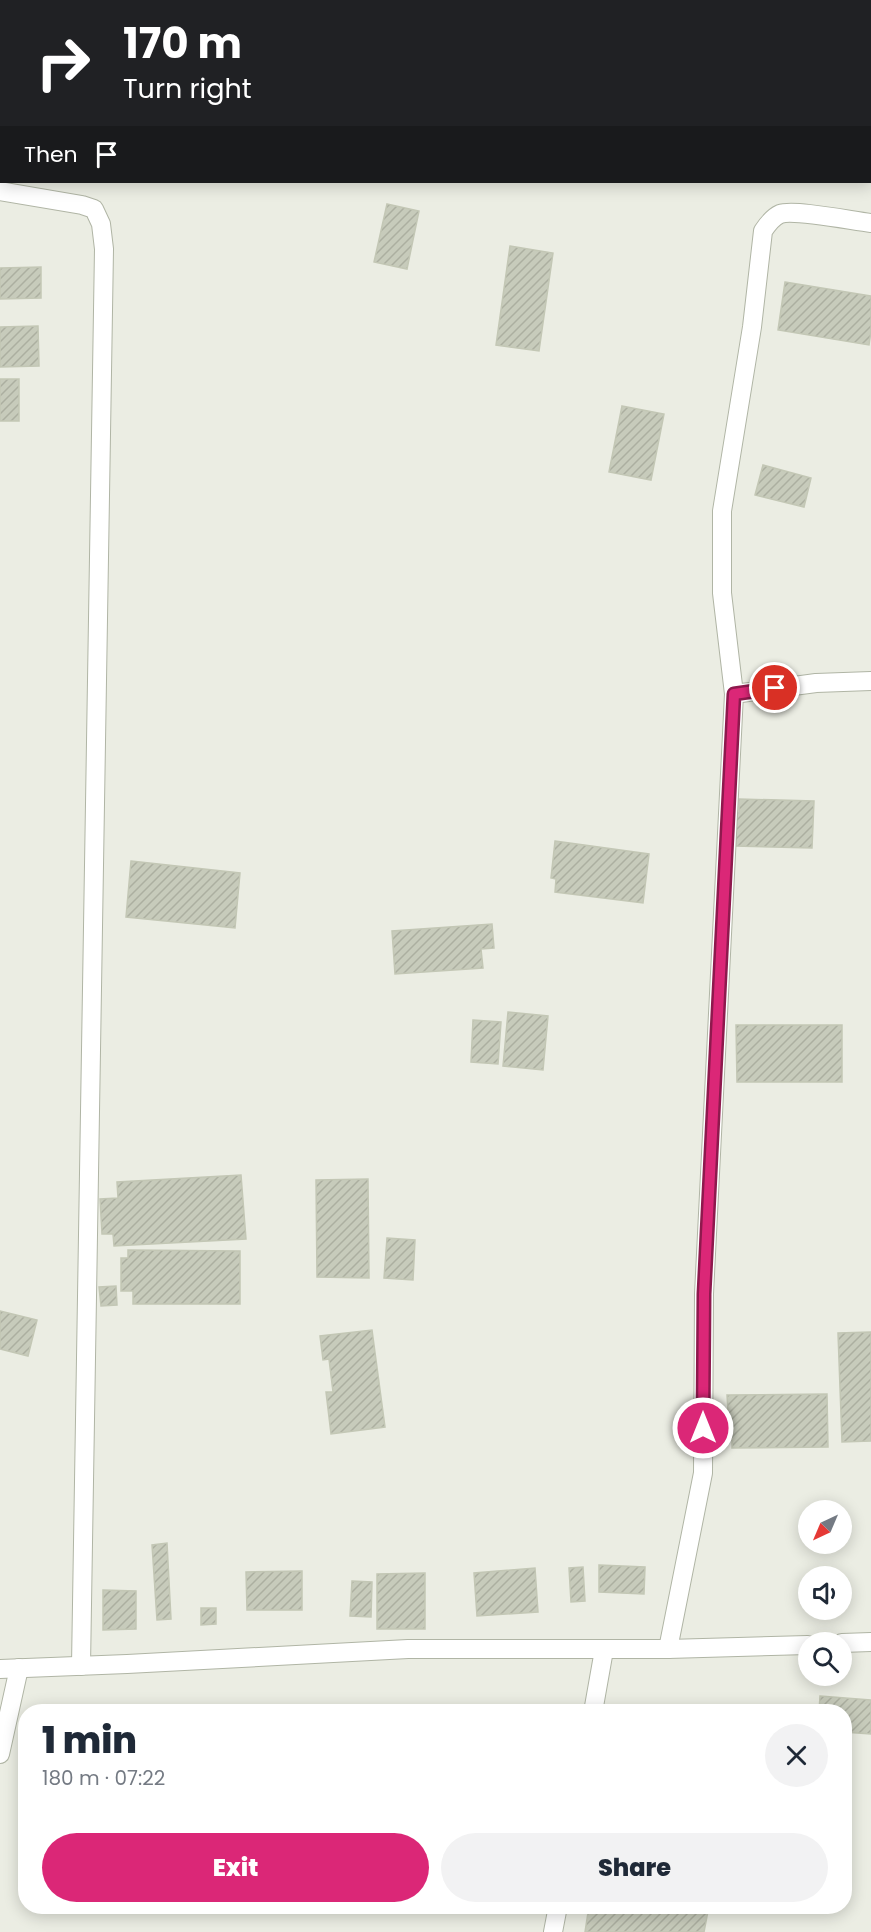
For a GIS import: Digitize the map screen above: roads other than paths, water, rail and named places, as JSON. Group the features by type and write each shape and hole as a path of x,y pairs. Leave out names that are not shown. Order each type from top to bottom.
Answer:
{"street":[{"path":"0,191 94,209 101,224 104,249 81,1666"},
{"path":"668,1649 703,1473 704,1294 734,694 722,593 722,511 752,327 763,231 779,214 794,213 871,223"},
{"path":"734,694 816,682 871,681"},
{"path":"852,1643 871,1642"},
{"path":"0,1669 408,1649 604,1650 798,1645"},
{"path":"594,1704 604,1650"},
{"path":"0,1754 19,1668"},
{"path":"553,1932 556,1914"}]}
